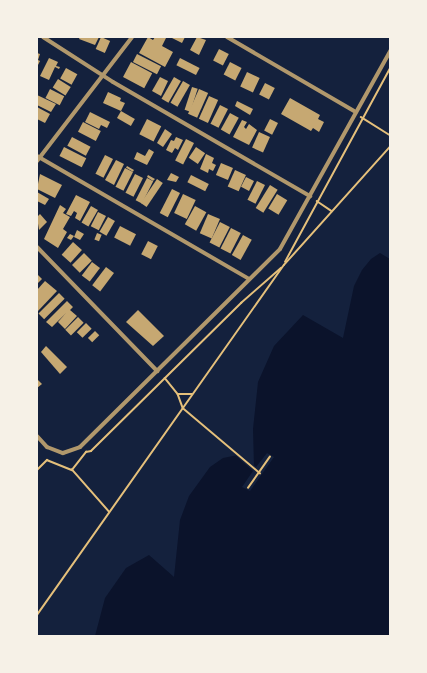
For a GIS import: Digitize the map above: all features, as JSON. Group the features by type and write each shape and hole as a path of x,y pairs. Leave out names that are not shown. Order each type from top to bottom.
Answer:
{"street":[{"path":"43,37 104,75 310,196"},
{"path":"132,37 104,75 38,158 249,279"},
{"path":"227,37 354,111"},
{"path":"37,436 47,447 63,453 80,447 286,242 354,111 390,51"},
{"path":"37,247 157,371"}],"path":[{"path":"361,117 390,135"},
{"path":"37,615 284,265 390,147"},
{"path":"317,201 332,212"},
{"path":"165,378 178,394 183,408 260,473"},
{"path":"178,394 193,394"},
{"path":"248,488 270,457"},
{"path":"37,470 47,460 72,470"}],"water":[{"path":"380,253 390,259 390,636 95,636 105,598 126,568 149,555 174,577 180,520 189,496 210,467 223,458 238,455 254,467 253,429 258,382 274,346 303,315 343,338 354,286 362,270 371,259"}],"pier":[{"path":"239,453 256,467 267,453 274,457 250,491 242,487 253,471 234,454"}],"building":[{"path":"80,37 99,37 95,45 79,39"},
{"path":"101,37 110,41 105,53 96,49"},
{"path":"148,37 153,40 155,37 166,38 162,46 173,52 165,67 139,53"},
{"path":"170,37 185,37 182,43"},
{"path":"197,37 206,40 199,55 190,50"},
{"path":"219,49 229,54 223,66 213,61"},
{"path":"37,53 40,54 38,60 40,61 37,67"},
{"path":"137,54 161,66 157,74 133,62"},
{"path":"49,58 58,62 56,66 60,67 59,69 55,67 49,80 40,76"},
{"path":"180,58 200,68 196,75 176,65"},
{"path":"131,62 152,73 144,88 123,77"},
{"path":"230,62 242,68 235,80 224,74"},
{"path":"66,68 77,74 72,85 60,78"},
{"path":"247,72 260,78 253,92 240,87"},
{"path":"160,77 168,81 161,96 152,91"},
{"path":"174,77 181,81 168,103 162,99"},
{"path":"58,79 71,87 65,95 53,87"},
{"path":"183,81 190,85 177,107 170,103"},
{"path":"265,83 275,88 269,100 259,95"},
{"path":"192,87 198,89 190,112 185,110"},
{"path":"50,89 64,96 60,105 45,98"},
{"path":"199,89 208,93 197,118 188,114"},
{"path":"108,92 121,98 120,101 125,103 121,111 103,103"},
{"path":"37,95 56,104 51,112 37,105"},
{"path":"209,96 218,100 208,123 199,119"},
{"path":"290,98 320,115 318,119 324,122 319,132 313,128 311,131 281,114"},
{"path":"237,101 253,109 250,115 235,106"},
{"path":"220,105 228,109 218,128 210,124"},
{"path":"37,107 50,114 45,123 37,119"},
{"path":"121,111 135,119 131,126 117,118"},
{"path":"90,112 110,122 107,128 101,125 99,129 85,122"},
{"path":"230,113 239,118 230,134 221,130"},
{"path":"147,119 161,126 154,141 139,134"},
{"path":"270,119 278,123 272,135 264,131"},
{"path":"242,120 247,122 244,127 246,129 249,124 257,130 249,145 233,137"},
{"path":"83,122 101,131 96,141 78,132"},
{"path":"165,129 172,134 163,147 157,143"},
{"path":"259,132 270,137 263,152 252,148"},
{"path":"72,137 91,147 86,156 67,146"},
{"path":"176,137 183,140 178,150 175,148 172,153 166,150 171,140 174,141"},
{"path":"186,139 194,143 183,164 175,160"},
{"path":"64,147 86,158 82,167 59,156"},
{"path":"196,147 205,153 198,164 189,158"},
{"path":"149,149 154,152 147,165 134,159 137,152 145,156"},
{"path":"206,154 214,158 212,163 216,165 213,171 209,169 208,173 200,169"},
{"path":"105,155 113,159 103,178 95,174"},
{"path":"116,160 124,164 114,185 105,180"},
{"path":"221,163 233,168 228,180 216,175"},
{"path":"127,166 134,170 133,172 126,168"},
{"path":"125,168 133,172 123,191 115,187"},
{"path":"235,170 246,175 239,191 228,186"},
{"path":"171,173 179,177 176,182 167,180"},
{"path":"40,174 62,185 55,198 37,189"},
{"path":"135,174 143,178 133,197 125,193"},
{"path":"148,175 155,179 153,181 147,177"},
{"path":"191,175 209,184 205,191 187,182"},
{"path":"246,177 254,181 249,191 241,187"},
{"path":"147,178 153,181 142,203 136,200"},
{"path":"157,179 163,183 147,207 141,203"},
{"path":"257,181 265,185 255,204 247,200"},
{"path":"270,185 278,190 263,213 256,208"},
{"path":"172,189 180,193 168,217 160,213"},
{"path":"37,192 49,199 45,205 37,201"},
{"path":"183,194 196,200 187,219 174,213"},
{"path":"277,194 287,200 279,215 268,209"},
{"path":"76,195 90,202 80,221 75,218 77,213 74,211 71,216 66,214"},
{"path":"60,205 66,209 63,213 70,217 63,229 67,232 58,248 44,239"},
{"path":"91,206 98,210 88,226 82,222"},
{"path":"195,206 206,212 196,231 185,224"},
{"path":"98,212 106,216 99,230 91,226"},
{"path":"40,214 47,222 39,230 37,217"},
{"path":"208,214 220,219 212,238 200,233"},
{"path":"108,217 115,221 106,236 100,232"},
{"path":"220,222 230,227 219,247 210,242"},
{"path":"120,226 136,234 130,246 114,238"},
{"path":"231,228 241,233 230,253 221,248"},
{"path":"77,230 84,234 80,240 74,237"},
{"path":"97,233 102,235 99,241 94,239"},
{"path":"70,234 74,236 71,240 67,238"},
{"path":"243,235 252,240 241,260 232,255"},
{"path":"148,241 158,246 151,259 141,254"},
{"path":"73,242 82,250 71,263 62,255"},
{"path":"84,253 92,261 80,273 72,265"},
{"path":"92,262 100,268 90,282 82,276"},
{"path":"106,267 114,273 100,291 92,285"},
{"path":"37,274 42,279 37,284"},
{"path":"45,281 57,291 38,311 37,290"},
{"path":"59,293 65,299 44,319 38,314"},
{"path":"67,301 73,307 70,310 77,316 65,329 58,322 66,313 52,327 46,322"},
{"path":"138,310 164,336 153,346 126,322"},
{"path":"78,317 84,323 71,335 65,330"},
{"path":"86,323 92,329 82,338 77,332"},
{"path":"95,331 99,335 92,342 88,338"},
{"path":"46,346 67,367 60,374 41,352"},
{"path":"37,379 42,384 37,388"}]}
